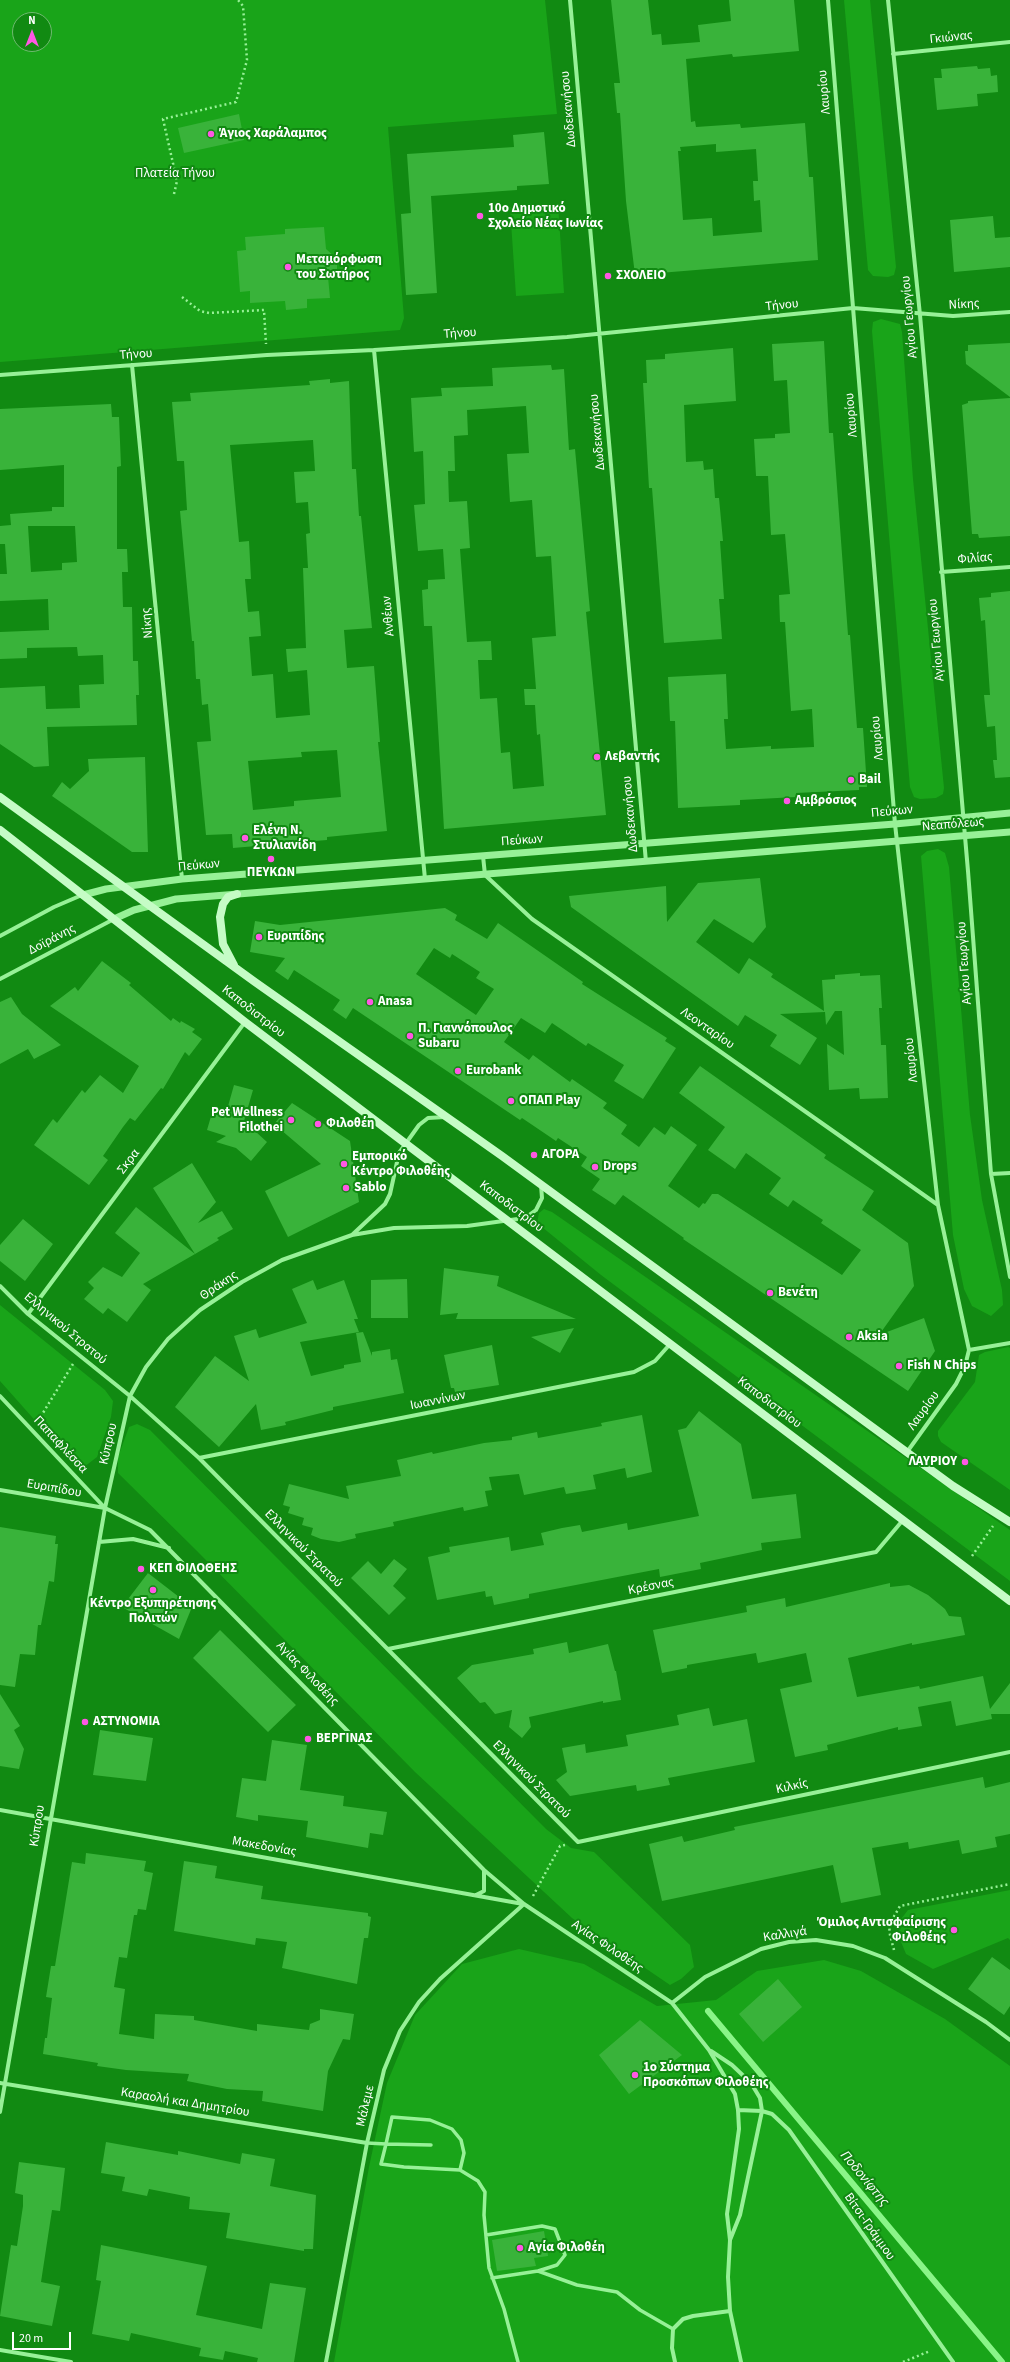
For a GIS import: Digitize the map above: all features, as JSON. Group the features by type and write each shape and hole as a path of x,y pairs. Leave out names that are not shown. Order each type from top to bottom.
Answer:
{"main road":[{"name":"Καποδιστρίου","path":"0,797 235,968 541,1184 953,1486 1010,1522"},
{"name":"Καποδιστρίου","path":"0,830 245,1022 1010,1601"},
{"path":"235,968 223,944 220,917 223,904 228,897 237,894"}],"street":[{"name":"Δωδεκανήσου","path":"570,0 646,862"},
{"name":"Λαυρίου","path":"828,0 895,824 938,1205 969,1350 965,1366 956,1384 907,1452"},
{"name":"Αγίου Γεωργίου","path":"888,0 920,315 965,836 991,1174 1010,1277"},
{"name":"Γκιώνας","path":"893,54 1010,42"},
{"name":"Τήνου","path":"0,375 267,354 374,350 599,334 853,308 920,315"},
{"name":"Νίκης","path":"920,315 954,316 1010,312"},
{"name":"Ανθέων","path":"374,350 424,879"},
{"name":"Νίκης","path":"132,365 182,879"},
{"name":"Φιλίας","path":"941,572 1010,567"},
{"name":"Νεαπόλεως","path":"963,817 1010,813"},
{"name":"Πεύκων","path":"83,895 122,887 182,879 895,824 963,817"},
{"name":"Νεαπόλεως","path":"897,842 1010,832"},
{"path":"114,919 134,910 176,899 897,842"},
{"path":"483,856 485,875"},
{"name":"Λεονταρίου","path":"485,875 532,919 938,1205"},
{"path":"0,936 54,907 83,895"},
{"name":"Δοϊράνης","path":"0,979 114,919"},
{"name":"Σκρα","path":"28,1314 245,1022"},
{"name":"Θράκης","path":"352,1235 385,1204 390,1194 399,1153 405,1143 422,1122 428,1118 447,1117"},
{"path":"991,1174 1010,1173"},
{"name":"Θράκης","path":"130,1396 146,1367 168,1339 200,1310 242,1282 282,1260 352,1235 394,1228 467,1226 510,1222 525,1218 536,1210 542,1198 541,1184"},
{"name":"Ελληνικού Στρατού","path":"0,1286 28,1314 130,1396 199,1458 578,1842"},
{"name":"Ιωαννίνων","path":"199,1458 634,1372 655,1361 671,1343"},
{"path":"969,1350 1010,1343"},
{"name":"Παπαφλέσσα","path":"0,1396 105,1508"},
{"name":"Κύπρου","path":"0,2112 49,1819 105,1508 130,1396"},
{"name":"Ευριπίδου","path":"0,1490 105,1508"},
{"name":"Αγίας Φιλοθέης","path":"105,1508 140,1523 170,1548 484,1870 524,1904 672,2003 709,2050 735,2094 738,2110 739,2129 726,2214 730,2240 728,2277 730,2311 741,2362"},
{"name":"Κρέσνας","path":"388,1649 876,1552 903,1520"},
{"path":"99,1542 132,1539 170,1548"},
{"name":"Κιλκίς","path":"578,1842 1010,1752"},
{"name":"Μακεδονίας","path":"0,1810 524,1904"},
{"path":"475,1895 484,1891 484,1870"},
{"name":"Μάλεμε","path":"326,2362 367,2143 384,2070 400,2032 419,2002 440,1979 524,1904"},
{"name":"Καλλιγά","path":"672,2003 705,1977 761,1949 789,1942 816,1940 853,1946 885,1958 986,2022 1010,2040"},
{"name":"Αγίας Φιλοθέης","path":"709,2050 732,2065 751,2083 760,2098 762,2111 740,2215 730,2240"},
{"name":"Καραολή και Δημητρίου","path":"0,2083 367,2143"},
{"path":"738,2110 762,2111"},
{"name":"Βίτσι-Γράμμου","path":"762,2111 772,2114 789,2130 953,2362"},
{"path":"460,2170 464,2153 461,2140 452,2129 430,2120 392,2117 381,2164 404,2167 460,2170 478,2182 485,2192 486,2235 492,2278 504,2309 518,2362"},
{"path":"367,2143 431,2145"},
{"path":"486,2235 542,2226 555,2229 565,2254 557,2265 538,2271 492,2278"},
{"path":"538,2271 577,2285 617,2292 640,2310 673,2329"},
{"path":"675,2362 672,2348 673,2329 683,2319 693,2316 730,2311"},
{"path":"0,2350 70,2362"}],"path":[{"path":"174,194 177,181 163,119 236,102 247,60 243,6 238,0"},
{"path":"182,297 196,309 209,313 264,310 266,335"},
{"path":"33,1430 79,1355"},
{"path":"965,1566 1000,1516"},
{"path":"524,1904 534,1894 560,1846 578,1842"},
{"path":"899,1967 890,1935 889,1925 900,1906 1010,1884"},
{"path":"903,2362 941,2346"}],"green space":[{"name":"Πλατεία Τήνου","path":"0,0 545,0 557,114 388,127 404,318 400,330 0,362"},
{"path":"844,0 870,0 896,267 894,275 888,277 873,276 868,270"},
{"path":"558,204 564,293 516,296 510,207"},
{"path":"881,319 900,324 902,332 913,479 944,788 943,794 936,798 920,799 914,797 910,787 872,331 873,322"},
{"path":"938,849 945,853 949,867 970,1115 982,1200 1002,1290 1003,1305 991,1316 972,1306 964,1289 953,1235 921,856 927,851"},
{"path":"544,1209 552,1212 1010,1530 1010,1581 601,1275 537,1223 539,1213"},
{"path":"0,1305 105,1390 113,1401 111,1417 97,1457 84,1467 71,1461 0,1381"},
{"path":"1008,1347 1010,1348 1010,1490 941,1442 938,1436 938,1431 975,1382 979,1355 985,1352"},
{"path":"137,1424 150,1430 546,1829 571,1848 594,1852 690,1945 694,1967 681,1979 670,1985 572,1918 415,1772 118,1473 118,1457 129,1427"},
{"name":"Όμιλος Αντισφαίρισης Φιλοθέης","path":"1010,1890 1010,1940 1008,1938 933,1969 906,1954 899,1937 898,1923 908,1910"},
{"path":"519,1949 584,1964 657,2006 716,2000 757,1971 824,1960 861,1971 945,2019 1010,2066 1010,2362 334,2362 369,2167 387,2083 415,2015 462,1964"}],"building":[{"path":"611,0 648,0 652,35 661,34 662,45 700,42 698,25 731,21 729,0 794,0 799,51 733,57 732,54 686,59 691,122 695,121 696,127 740,124 741,128 805,123 809,177 813,177 818,260 635,275 626,201 620,113 617,113 614,83 620,83","holes":["716,144 716,152 756,149 758,181 753,181 754,201 760,200 762,232 713,236 712,218 683,220 678,151 681,151 680,147"]},
{"path":"977,66 978,69 990,68 991,76 997,75 998,92 977,94 978,106 937,110 934,78 942,78 941,69"},
{"name":"Άγιος Χαράλαμπος","path":"239,114 244,140 184,153 178,128"},
{"path":"544,132 549,184 517,186 517,190 431,196 437,293 406,295 401,214 411,213 407,154 514,147 513,135"},
{"path":"993,216 995,238 1010,237 1010,267 954,272 950,220"},
{"name":"Μεταμόρφωση του Σωτήρος","path":"324,227 326,249 336,258 337,264 337,269 328,277 330,298 307,299 307,308 286,310 285,301 250,303 250,291 240,292 237,251 246,250 245,237 285,234 285,229"},
{"path":"824,341 829,433 833,433 848,635 850,635 857,728 863,728 867,787 859,787 859,790 796,793 796,797 740,800 740,805 678,808 675,721 670,721 668,677 726,674 728,719 724,719 726,749 771,746 771,749 814,747 812,709 791,711 785,622 780,622 779,595 790,594 785,534 771,535 768,476 756,476 754,439 775,438 775,434 790,433 787,380 774,381 772,344"},
{"path":"1010,343 1010,397 966,364 965,351 968,351 968,345"},
{"path":"733,348 736,401 684,405 686,462 703,461 704,470 713,469 715,498 719,498 723,541 720,541 724,599 719,599 722,639 664,643 652,488 649,488 643,383 647,383 646,360 665,359 665,354"},
{"path":"551,365 552,370 564,369 569,450 575,449 590,611 586,612 606,815 444,829 432,626 424,626 422,590 428,589 428,580 445,579 443,549 418,551 414,505 425,504 423,451 414,452 411,398 442,396 441,388 493,386 492,368","holes":["526,406 529,453 507,454 510,502 532,500 536,557 551,556 556,636 532,638 536,689 524,689 525,705 535,705 537,735 540,734 544,786 513,789 510,752 501,753 497,698 480,699 478,660 492,660 491,641 467,642 460,549 470,548 467,501 449,502 448,471 455,471 454,436 468,435 467,410"]},
{"path":"330,379 330,383 349,381 352,469 356,469 359,516 361,516 372,628 344,630 347,668 374,666 380,742 378,742 387,831 327,837 327,840 233,848 232,834 206,835 197,742 211,741 208,704 202,705 200,679 196,679 194,641 192,641 180,511 187,510 184,461 177,461 172,402 191,401 190,393 310,385 309,381","holes":["313,440 315,471 294,472 296,503 308,502 310,533 306,534 308,568 303,568 306,648 286,649 288,672 307,670 310,715 276,718 273,674 252,676 249,637 261,636 259,611 248,612 245,579 251,579 249,541 239,542 230,445","337,750 341,797 294,801 294,806 253,810 248,761 302,757 301,752"]},
{"path":"1010,398 1010,536 979,538 978,534 972,534 962,405 968,403 968,401"},
{"path":"111,404 112,417 119,417 121,466 117,467 117,549 127,549 128,572 122,572 123,607 132,607 133,661 138,661 139,695 136,695 137,725 47,727 49,766 34,767 0,744 0,688 45,686 46,709 80,708 79,685 104,684 103,655 78,656 77,647 27,648 27,658 0,659 0,632 49,630 48,599 0,601 0,574 7,574 5,544 0,544 0,526 11,525 10,514 52,511 52,507 64,507 64,465 0,470 0,409","holes":["28,526 75,526 77,562 62,563 62,570 31,572"]},
{"path":"1010,591 1010,777 995,778 993,760 997,760 995,726 987,727 984,695 990,695 985,620 981,621 979,598 991,597 991,593"},
{"path":"145,757 148,852 132,852 52,796 62,782 70,789 89,771 88,759"},
{"path":"760,878 766,927 753,943 714,919 696,942 739,974 749,958 773,974 771,977 824,1011 822,980 835,979 835,975 860,973 860,976 880,975 882,1008 879,1008 881,1045 886,1045 888,1098 860,1099 859,1088 829,1090 827,1044 844,1055 842,1011 835,1011 826,1025 825,1012 780,1014 817,1038 800,1065 770,1046 777,1035 745,1015 738,1026 571,907 569,896 666,886 667,922 698,883"},
{"path":"445,908 457,915 455,920 487,939 498,923 583,982 582,984 667,1038 665,1041 676,1048 643,1099 614,1081 624,1065 588,1043 586,1046 552,1023 545,1033 521,1018 504,1042 529,1060 533,1055 570,1082 572,1079 607,1103 603,1108 627,1125 621,1134 639,1147 654,1127 665,1135 671,1126 697,1145 668,1186 699,1208 703,1203 705,1204 712,1194 718,1194 842,1275 861,1250 821,1223 823,1220 793,1200 788,1207 769,1194 781,1178 746,1153 735,1169 708,1150 725,1127 679,1093 700,1066 826,1155 824,1158 874,1191 862,1210 908,1243 914,1286 879,1335 924,1318 935,1351 908,1391 683,1239 684,1238 623,1195 615,1205 592,1190 600,1179 581,1166 587,1157 558,1138 556,1141 522,1118 520,1120 353,1008 346,1019 333,1010 340,1000 294,970 288,980 275,971 285,958 250,952 255,921 280,925","holes":["434,948 450,958 452,954 480,972 476,978 494,989 476,1015 416,974"]},
{"path":"102,961 131,983 129,985 171,1021 173,1018 180,1023 181,1021 195,1029 192,1032 202,1039 189,1056 185,1052 163,1089 161,1088 135,1121 130,1118 123,1127 103,1156 108,1160 89,1185 34,1145 53,1119 57,1123 82,1090 85,1093 100,1075 123,1093 139,1066 50,1006 75,987 78,991"},
{"path":"11,997 22,1014 61,1045 34,1059 28,1049 0,1064 0,1002"},
{"path":"234,1085 253,1090 244,1121 267,1142 251,1161 236,1148 216,1142 226,1136 207,1130 212,1113 225,1117"},
{"path":"292,1103 350,1141 359,1202 288,1237 265,1191 321,1164 274,1124"},
{"path":"192,1163 216,1202 198,1223 222,1211 233,1229 217,1238 219,1240 195,1254 153,1188"},
{"path":"136,1207 195,1254 143,1284 151,1290 127,1322 108,1308 103,1314 84,1299 94,1288 88,1282 103,1267 122,1277 140,1253 115,1233"},
{"path":"23,1219 53,1244 25,1281 0,1261 0,1245"},
{"path":"444,1268 499,1276 497,1286 576,1319 456,1319 458,1313 440,1315"},
{"path":"407,1279 408,1318 371,1318 371,1280"},
{"path":"313,1280 317,1290 344,1280 358,1319 354,1319 359,1332 300,1342 311,1376 344,1368 344,1365 361,1362 356,1333 363,1332 372,1356 372,1352 390,1349 391,1360 397,1359 404,1393 333,1407 333,1410 285,1422 286,1425 261,1430 256,1404 219,1447 175,1407 215,1356 249,1381 234,1336 256,1329 259,1338 307,1323 292,1289"},
{"path":"574,1328 560,1353 531,1337"},
{"path":"492,1345 499,1385 455,1392 454,1388 451,1388 444,1355"},
{"path":"699,1411 741,1444 752,1499 796,1494 801,1538 761,1543 762,1550 700,1563 701,1569 660,1577 659,1569 529,1594 529,1598 494,1605 492,1596 486,1597 485,1591 437,1600 428,1557 450,1552 449,1547 509,1537 511,1551 544,1545 541,1533 562,1528 580,1525 582,1532 627,1523 628,1530 699,1516 678,1430 686,1428"},
{"path":"642,1415 652,1472 627,1478 625,1468 593,1475 596,1489 566,1494 564,1487 524,1495 519,1474 489,1477 492,1490 485,1491 488,1506 464,1511 463,1507 393,1522 394,1526 355,1534 356,1538 339,1542 321,1539 311,1535 313,1528 302,1525 304,1518 288,1513 290,1507 283,1505 289,1484 349,1499 346,1486 401,1476 397,1460 432,1452 433,1454 484,1443 512,1440 512,1437 537,1432 538,1438 602,1426 601,1423"},
{"path":"0,1527 56,1536 55,1544 58,1544 54,1582 49,1581 41,1625 38,1625 35,1655 20,1654 15,1687 0,1685"},
{"path":"394,1559 407,1569 393,1586 406,1598 389,1615 351,1578 368,1561 381,1574"},
{"name":"Κέντρο Εξυπηρέτησης Πολιτών","path":"148,1573 192,1607 179,1639 122,1607"},
{"path":"890,1583 890,1587 909,1585 928,1595 945,1609 949,1616 961,1617 965,1635 912,1645 912,1643 848,1658 857,1697 919,1686 920,1689 983,1676 990,1709 1010,1683 1010,1714 991,1714 992,1719 956,1726 951,1701 918,1707 922,1726 898,1730 898,1727 827,1745 828,1750 795,1757 780,1689 812,1682 806,1653 758,1663 756,1653 687,1665 687,1668 662,1673 653,1630 747,1612 746,1606 785,1598 786,1607"},
{"path":"220,1630 296,1705 268,1732 193,1658"},
{"path":"567,1642 569,1653 608,1644 616,1671 621,1700 603,1703 603,1701 529,1717 531,1727 522,1738 509,1727 512,1710 495,1714 485,1702 480,1703 457,1678 472,1665 534,1654 533,1649"},
{"path":"0,1694 20,1726 14,1730 24,1749 19,1769 0,1766"},
{"path":"709,1708 713,1726 747,1719 755,1762 668,1778 670,1785 637,1791 636,1785 570,1796 556,1780 567,1772 562,1748 585,1744 586,1753 628,1746 626,1735 679,1725 677,1715"},
{"path":"100,1730 153,1738 146,1781 93,1775"},
{"path":"272,1740 307,1745 300,1790 344,1796 343,1806 387,1812 383,1835 370,1833 368,1848 306,1837 308,1821 258,1815 258,1821 236,1817 242,1778 266,1781"},
{"path":"983,1777 985,1788 1010,1782 1010,1834 995,1837 997,1847 962,1854 959,1840 909,1849 908,1842 872,1848 881,1895 841,1903 833,1865 662,1901 649,1844 682,1836 684,1842 735,1830 734,1827"},
{"path":"86,1853 146,1861 144,1871 153,1873 146,1910 138,1909 137,1915 134,1915 127,1958 119,1957 114,1987 125,1989 119,2034 154,2039 155,2014 194,2016 194,2020 257,2031 257,2024 309,2030 310,2024 320,2020 320,2009 354,2014 350,2040 343,2039 328,2071 323,2111 262,2101 263,2091 227,2089 187,2081 189,2074 126,2070 97,2066 98,2063 43,2054 45,2038 47,2038 52,1998 46,1997 51,1966 55,1966 72,1862 85,1864"},
{"path":"184,1861 217,1866 215,1878 263,1886 261,1899 368,1913 368,1916 371,1917 368,1938 364,1938 357,1984 282,1968 287,1942 256,1938 255,1945 174,1931"},
{"path":"992,1957 1010,1970 1010,2006 1004,2015 968,1989"},
{"path":"778,1979 802,2007 763,2042 739,2014"},
{"name":"1ο Σύστημα Προσκόπων Φιλοθέης","path":"640,2020 682,2055 629,2094 599,2055"},
{"path":"106,2142 178,2155 178,2151 240,2164 242,2153 275,2159 270,2186 316,2195 313,2249 304,2249 304,2251 226,2238 230,2213 189,2209 190,2197 149,2189 147,2196 122,2191 125,2177 101,2173"},
{"path":"19,2162 65,2168 60,2211 52,2210 41,2282 60,2286 52,2326 0,2316 11,2245 17,2246 23,2206 23,2195 15,2193"},
{"name":"Αγία Φιλοθέη","path":"544,2231 548,2256 534,2258 536,2266 497,2271 492,2240"},
{"path":"101,2245 207,2266 196,2315 262,2329 270,2283 306,2288 294,2362 257,2362 258,2358 225,2351 223,2360 199,2356 201,2348 131,2333 129,2341 92,2334 101,2281 96,2280"}],"waterway":[{"name":"Ποδονίφτης","path":"708,2011 1002,2362"}],"place":[{"name":"Άγιος Χαράλαμπος","path":"211,134"},
{"name":"10ο Δημοτικό Σχολείο Νέας Ιωνίας","path":"480,216"},
{"name":"Μεταμόρφωση του Σωτήρος","path":"288,267"},
{"name":"ΣΧΟΛΕΙΟ","path":"608,276"},
{"name":"Λεβαντής","path":"597,757"},
{"name":"Bail","path":"851,780"},
{"name":"Αμβρόσιος","path":"787,801"},
{"name":"Ελένη Ν. Στυλιανίδη","path":"245,838"},
{"name":"ΠΕΥΚΩΝ","path":"271,859"},
{"name":"Ευριπίδης","path":"259,937"},
{"name":"Anasa","path":"370,1002"},
{"name":"Π. Γιαννόπουλος Subaru","path":"410,1036"},
{"name":"Eurobank","path":"458,1071"},
{"name":"ΟΠΑΠ Play","path":"511,1101"},
{"name":"Pet Wellness Filothei","path":"291,1120"},
{"name":"Φιλοθέη","path":"318,1124"},
{"name":"ΑΓΟΡΑ","path":"534,1155"},
{"name":"Εμπορικό Κέντρο Φιλοθέης","path":"344,1164"},
{"name":"Drops","path":"595,1167"},
{"name":"Sablo","path":"346,1188"},
{"name":"Βενέτη","path":"770,1293"},
{"name":"Aksia","path":"849,1337"},
{"name":"Fish N Chips","path":"899,1366"},
{"name":"ΛΑΥΡΙΟΥ","path":"965,1462"},
{"name":"ΚΕΠ ΦΙΛΟΘΕΗΣ","path":"141,1569"},
{"name":"Κέντρο Εξυπηρέτησης Πολιτών","path":"153,1590"},
{"name":"ΑΣΤΥΝΟΜΙΑ","path":"85,1722"},
{"name":"ΒΕΡΓΙΝΑΣ","path":"308,1739"},
{"name":"Όμιλος Αντισφαίρισης Φιλοθέης","path":"954,1930"},
{"name":"1ο Σύστημα Προσκόπων Φιλοθέης","path":"635,2075"},
{"name":"Αγία Φιλοθέη","path":"520,2248"}]}
